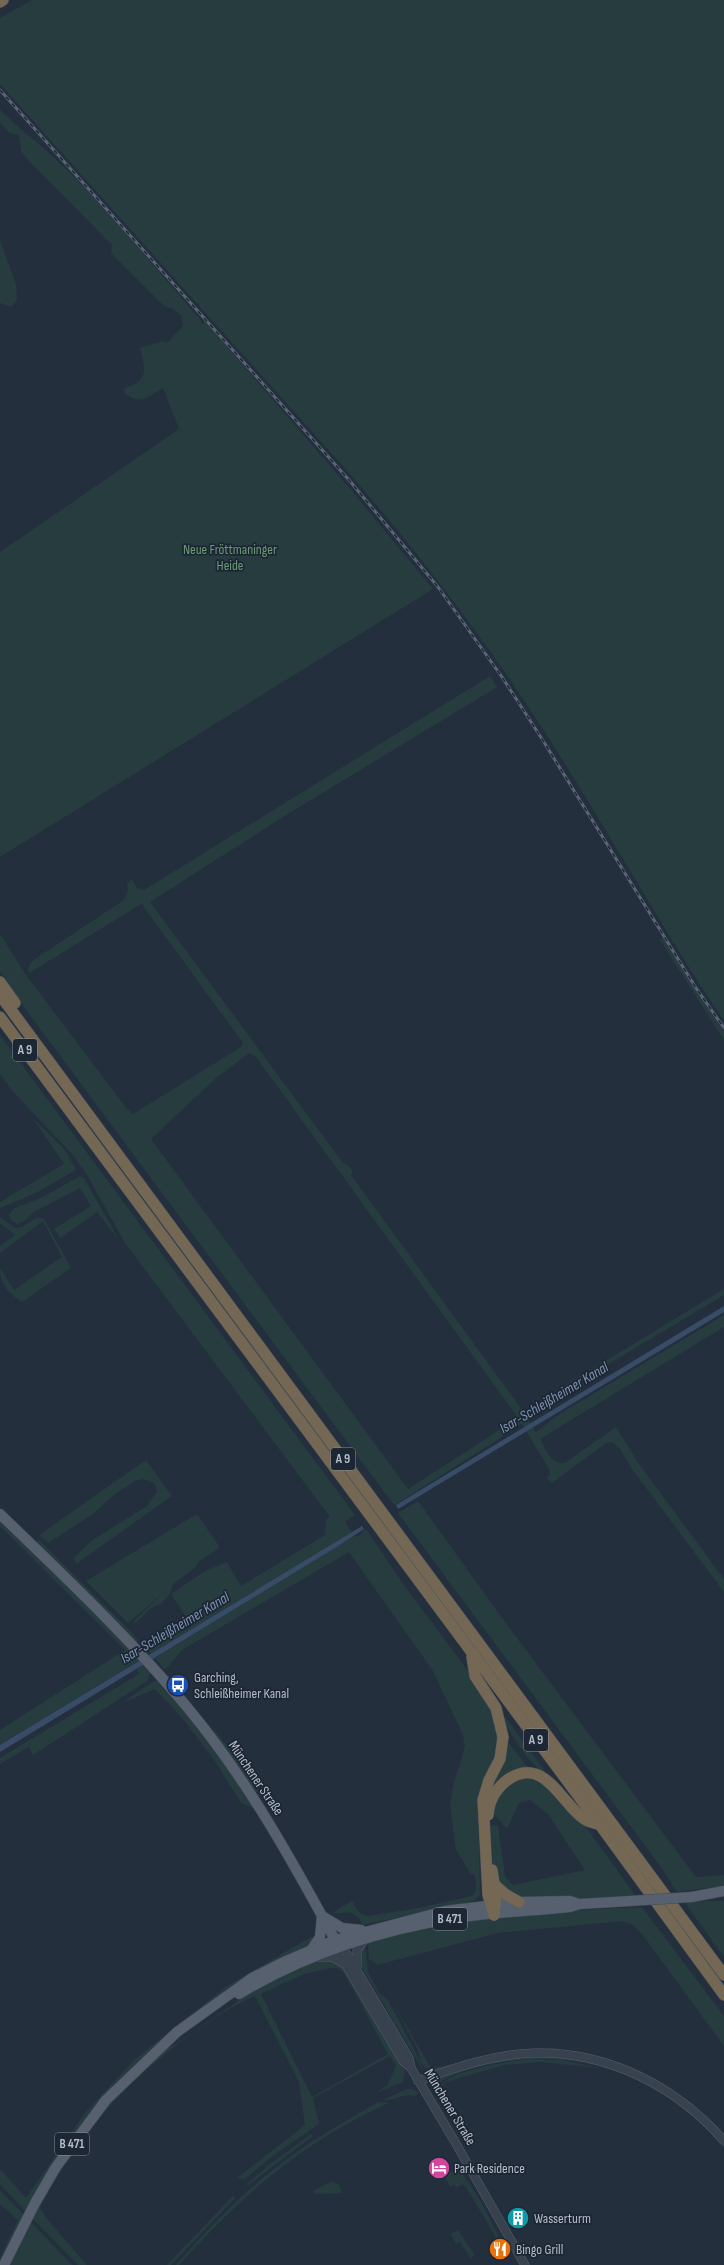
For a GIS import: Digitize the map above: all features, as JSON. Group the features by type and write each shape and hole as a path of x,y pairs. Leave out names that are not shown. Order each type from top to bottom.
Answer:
{"highway":[{"path":"0,982 20,1010 28,1034"},
{"name":"A 9","path":"0,996 724,1975"},
{"name":"A 9","path":"0,1017 600,1825 724,1995"},
{"path":"472,1654 475,1676 496,1708 504,1737 500,1759 489,1780 483,1800 493,1908"},
{"path":"493,1908 494,1884 488,1828 489,1806 493,1796 509,1779 525,1774 534,1774 546,1779 557,1788 583,1818 600,1825"},
{"path":"494,1884 505,1894 519,1902"}],"main road":[{"name":"Münchener Straße","path":"0,1514 141,1653 202,1726 253,1798 281,1842 337,1944"},
{"name":"B 471","path":"708,1896 724,1891"},
{"name":"B 471","path":"493,1908 570,1907 579,1904 708,1896 724,1897"},
{"name":"B 471","path":"4,2265 35,2203 73,2142 106,2100 135,2070 166,2043 247,1990 312,1954 365,1935 456,1918 519,1902 570,1901 579,1904"},
{"path":"312,1954 320,1937 322,1916 342,1928 365,1935"}],"street":[{"path":"358,1970 357,1950 365,1935"},
{"name":"Münchener Straße","path":"337,1944 345,1964 403,2061 410,2068 455,2142 524,2265"},
{"name":"Münchener Straße","path":"337,1944 347,1954 358,1970 409,2058 410,2068"},
{"path":"312,1954 332,1957 345,1964"},
{"path":"418,2081 459,2066 515,2054 553,2053 586,2058 629,2070 671,2093 700,2116 724,2141"}],"green space":[{"path":"32,0 724,0 724,1020 684,959 550,740 480,637 430,570 350,474 0,84 0,18"},
{"name":"Neue Fröttmaninger Heide","path":"0,110 70,173 127,234 199,318 202,324 205,321 351,490 433,589 0,857 0,552 179,429 163,388 140,400 130,397 124,393 125,388 139,382 144,373 140,348 163,341 167,343 183,326 181,315 172,308 165,307 114,256 111,252 112,245 29,161 21,151 19,135 10,133 0,123"},
{"path":"0,240 16,284 17,300 11,307 0,303"},
{"path":"490,676 497,687 283,817 150,902 343,1163 349,1166 353,1171 351,1175 523,1411 724,1289 724,1295 525,1414 536,1432 558,1415 724,1315 724,1327 540,1439 552,1459 560,1463 565,1463 616,1427 639,1464 724,1579 724,1592 632,1469 620,1449 612,1442 606,1443 552,1483 547,1478 550,1474 549,1469 522,1424 395,1505 391,1501 29,1014 0,971 0,934 26,975 127,1109 133,1114 241,1047 243,1043 143,906 143,903 29,973 28,969 32,961 124,900 128,891 127,883 132,879 138,889 144,890","holes":["249,1053 256,1057 516,1415 516,1419 408,1489 151,1139 215,1079"]},
{"path":"663,938 724,1032 724,1040 660,940"},
{"path":"0,1035 355,1515 345,1522 352,1532 151,1654 147,1649 150,1641 162,1635 168,1639 172,1636 171,1630 174,1629 179,1633 192,1626 171,1594 205,1571 227,1562 241,1586 325,1535 326,1520 330,1517 125,1243 86,1173 71,1153 14,1093 0,1074"},
{"path":"33,1118 65,1150 76,1170 36,1193 0,1208 0,1202 64,1164"},
{"path":"88,1122 399,1543 396,1545 85,1124"},
{"path":"80,1176 84,1178 119,1240 97,1212 60,1238 54,1229 91,1206 80,1188 32,1213 26,1220 17,1224 10,1219 9,1214 15,1208 43,1197"},
{"path":"0,1217 15,1228 22,1227 37,1217 44,1219 71,1268 22,1302 6,1288 1,1279 0,1268 14,1290 62,1257 43,1221 0,1253 0,1246 15,1235 0,1223"},
{"path":"146,1460 172,1496 76,1564 74,1558 91,1541 147,1506 157,1491 155,1484 144,1479 135,1481 115,1494 93,1514 48,1543 39,1535"},
{"path":"418,1501 505,1622 696,1877 724,1875 724,1886 677,1892 661,1867 398,1513"},
{"path":"197,1514 219,1546 218,1549 198,1562 196,1567 173,1584 170,1594 160,1605 150,1609 135,1623 134,1621 162,1594 128,1623 86,1581"},
{"path":"0,1519 118,1634 130,1651 130,1656 132,1659 136,1655 140,1660 0,1745 0,1730 125,1650 0,1526"},
{"path":"366,1529 404,1585 480,1687 499,1730 497,1754 478,1800 480,1895 474,1901 363,1925 356,1915 352,1913 332,1913 352,1901 360,1913 368,1916 413,1909 472,1896 476,1886 474,1874 471,1874 456,1850 450,1805 453,1786 465,1747 463,1735 433,1671 349,1552 182,1650 165,1670 155,1658 355,1535 357,1537"},
{"path":"39,1540 133,1634 138,1642 134,1641 35,1542"},
{"path":"144,1664 151,1672 147,1681 33,1755 29,1747 0,1764 0,1758 139,1674 137,1669"},
{"path":"154,1681 157,1681 179,1703 255,1806 253,1808 241,1803 215,1761 183,1719 155,1689 122,1703"},
{"path":"505,1717 548,1775 534,1765 516,1742 506,1725 503,1718"},
{"path":"214,1729 244,1767 257,1792 252,1791 213,1732"},
{"path":"509,1743 529,1769 487,1798 506,1754"},
{"path":"536,1778 573,1809 635,1895 547,1898 514,1895 505,1892 496,1879 493,1870 490,1825 498,1826 505,1876 513,1885 585,1870 548,1814 530,1800 519,1803 507,1829 491,1811 494,1797 516,1779"},
{"path":"724,1901 724,1957 685,1903"},
{"path":"642,1907 724,2016 724,2046 642,1934 633,1925 622,1921 498,1933 377,1965 369,1959 368,1941 435,1926 504,1916 573,1910"},
{"path":"311,1937 314,1937 313,1945 276,1963 131,2070 26,2212 0,2184 0,2169 26,2198 85,2113 134,2060 227,1986"},
{"path":"365,1945 368,1972 379,1993 388,2000 416,2053 424,2072 361,1966 360,1952"},
{"path":"326,1958 344,1967 405,2072 403,2082 373,2094 387,2086 396,2066 390,2056 313,2098 319,2124 275,2154 245,2179 237,2178 305,2125 299,2082 255,1996 230,2009 190,2035 144,2072 104,2112 70,2157 55,2182 40,2208 47,2219 87,2265 78,2265 31,2217 55,2175 82,2135 112,2097 145,2061 155,2054 174,2045 266,1984 285,1973","holes":["331,1968 338,1968 344,1973 388,2054 312,2097 261,1994 304,1974"]},
{"path":"391,2000 431,2068 491,2055 429,2073 420,2061 418,2050"},
{"path":"523,2055 573,2058 598,2063 645,2080 667,2092 687,2107 717,2135 722,2141 724,2147 702,2123 676,2103 649,2086 620,2072 589,2064 557,2059 525,2059 470,2069 456,2074 436,2085 431,2080 471,2066"},
{"path":"529,2059 562,2060 600,2068 540,2062 504,2065 446,2082 439,2088 445,2081 467,2071 494,2064"},
{"path":"407,2089 412,2089 419,2093 414,2096 410,2095 383,2100"},
{"path":"378,2102 389,2103 328,2135 275,2172 226,2215 179,2265 176,2265 227,2211 268,2174 330,2130"},
{"path":"311,2134 313,2136 246,2185 269,2165"},
{"path":"458,2167 479,2198 499,2237 497,2239 466,2187 462,2184 456,2188 454,2184 451,2187 444,2177"},
{"path":"332,2181 339,2185 342,2193 315,2194 313,2191"},
{"path":"0,2190 24,2215 0,2265 0,2258 18,2220 0,2204"},
{"path":"233,2196 235,2198 171,2265 167,2265"},
{"path":"30,2221 72,2265 9,2265"},
{"path":"458,2230 475,2255 471,2258 460,2242 456,2244 451,2234"}],"water":[{"path":"724,1306 724,1312 398,1509 396,1505"},
{"path":"362,1526 364,1529 338,1546 0,1752 0,1745"}],"railway":[{"path":"0,90 349,480 438,587 502,677 696,988 724,1028"}],"place":[{"name":"Garching, Schleißheimer Kanal","path":"178,1685"},
{"name":"Park Residence","path":"439,2168"},
{"name":"Wasserturm","path":"518,2218"},
{"name":"Bingo Grill","path":"500,2249"}],"water label":[{"name":"Isar-Schleißheimer Kanal","path":"554,1398"},
{"name":"Isar-Schleißheimer Kanal","path":"175,1628"}]}
